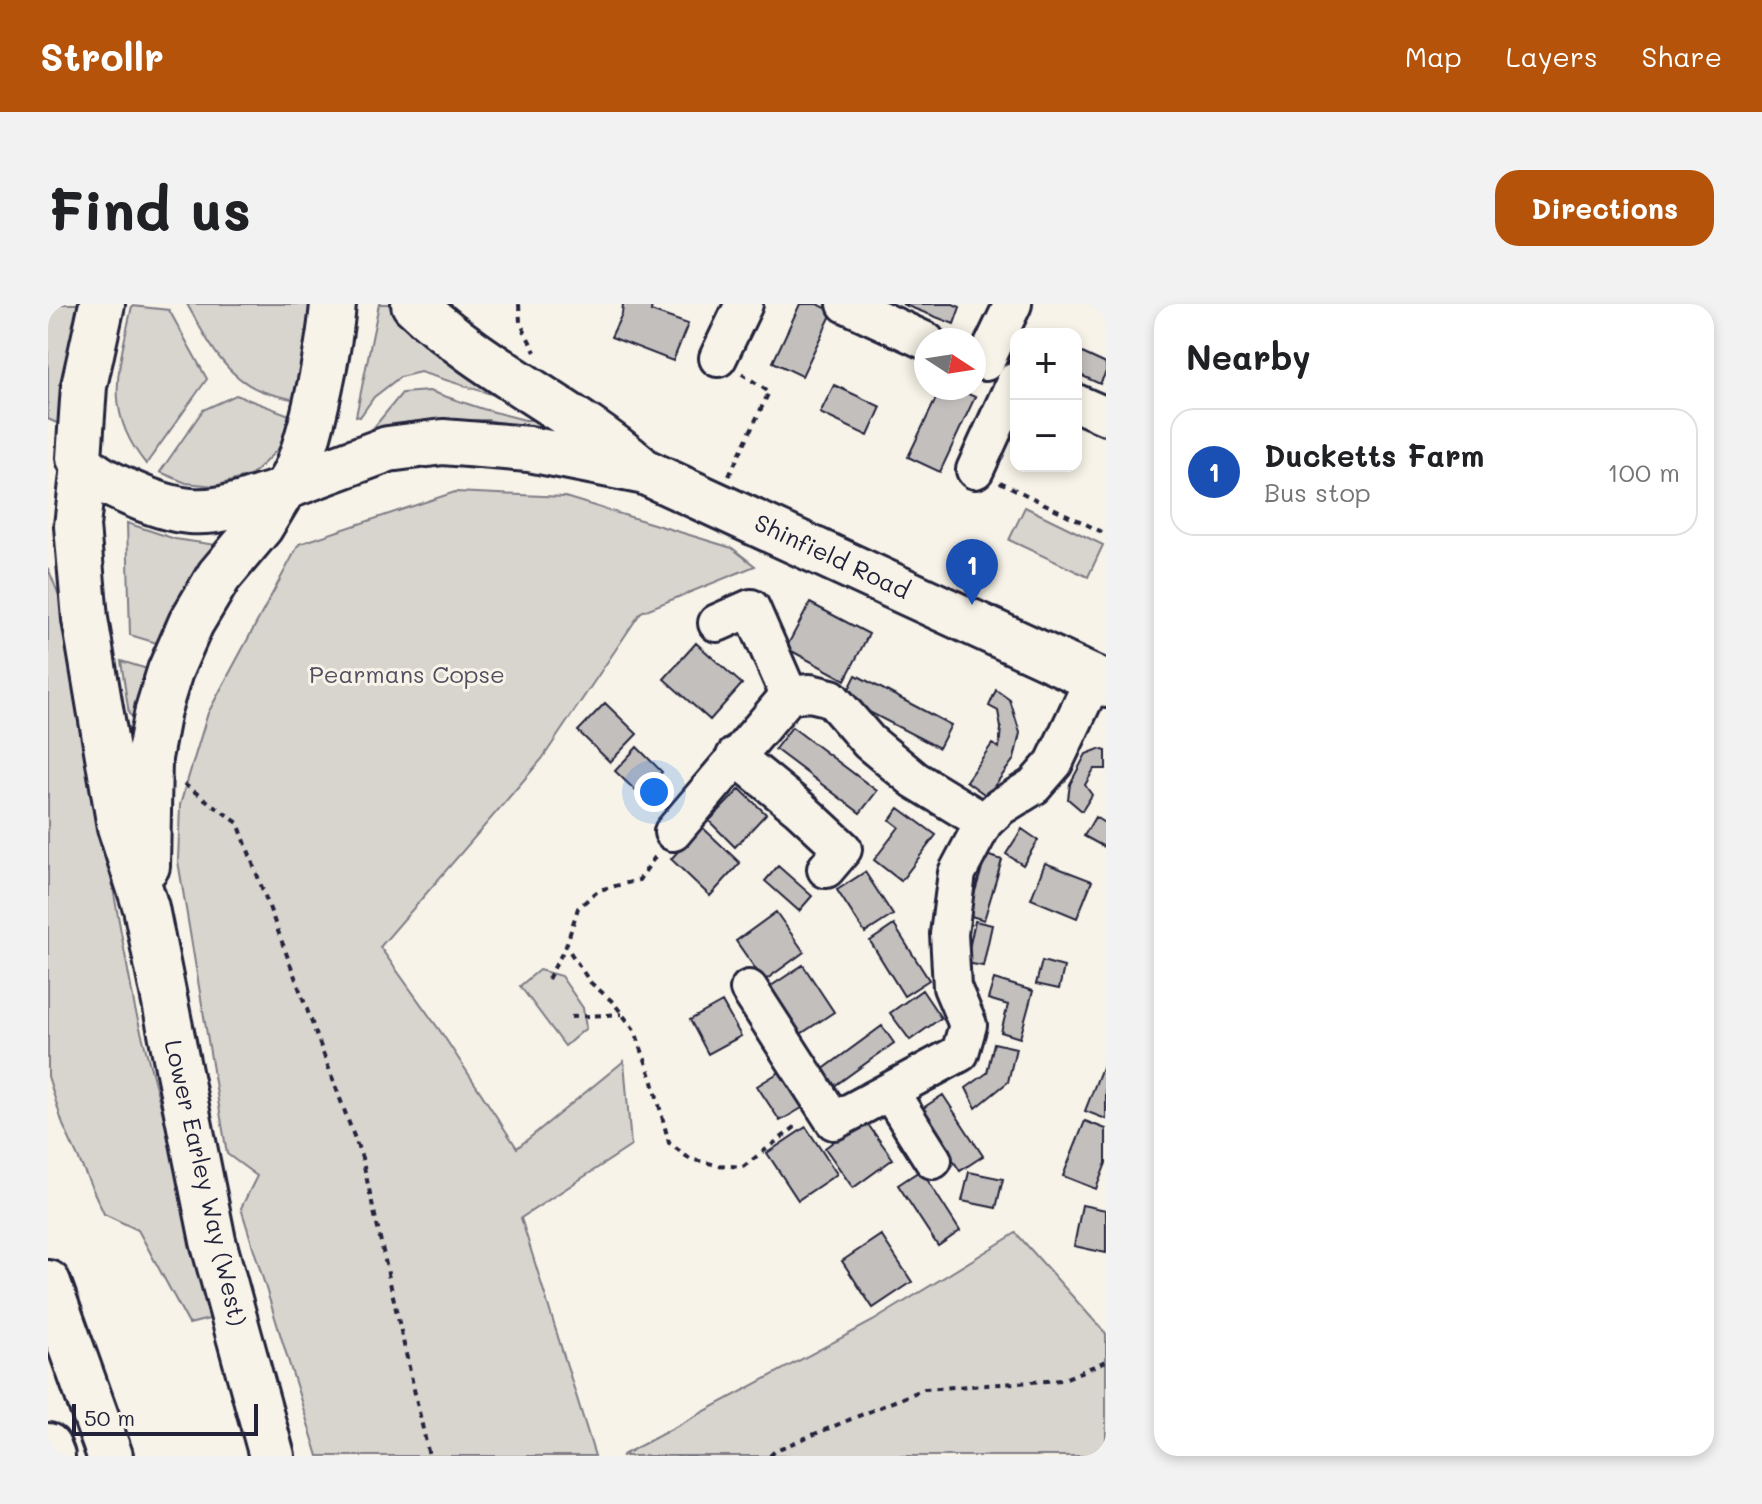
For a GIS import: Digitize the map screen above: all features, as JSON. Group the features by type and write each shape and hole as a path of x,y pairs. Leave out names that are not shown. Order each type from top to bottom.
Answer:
{"main road":[{"name":"Lower Earley Way (West)","path":"102,304 70,457 85,619 120,827 146,908 213,1241 272,1456"},
{"name":"Lower Earley Way (West)","path":"146,908 149,758 158,710 170,671 191,623 219,576 261,526 301,458 313,415 333,304"},
{"name":"Shinfield Road","path":"414,304 467,348 580,421 645,472 1100,681"},
{"name":"Shinfield Road","path":"70,457 109,484 146,501 179,511 206,512 238,507 388,449 443,442 529,449 645,472"},
{"path":"48,1283 110,1456"},
{"path":"48,1446 52,1456"}],"street":[{"path":"718,358 744,304"},
{"path":"975,470 1013,304"},
{"path":"858,306 914,335"},
{"path":"1082,406 1106,416"},
{"path":"717,623 751,608 789,695"},
{"path":"749,989 834,1121 960,1053 968,1025 952,987 949,934 957,873 984,822 1000,807 1034,786 1054,763 1100,681"},
{"path":"673,832 789,695 810,693 831,698 869,742 915,780 984,822"},
{"path":"735,756 843,849 826,869"},
{"path":"890,1092 933,1160"}],"path":[{"path":"519,304 520,322 538,357"},
{"path":"718,358 769,392 725,485"},
{"path":"975,470 1106,534"},
{"path":"182,783 238,823 362,1158 429,1456"},
{"path":"548,979 566,946 578,908 599,890 639,880 673,832"},
{"path":"566,946 590,982 635,1031 653,1082 669,1143 690,1159 743,1167 810,1116 834,1121"},
{"path":"571,1017 622,1014"},
{"path":"770,1456 776,1450 924,1389 1062,1380 1106,1361"}],"green space":[{"path":"50,304 82,304 70,429 48,419"},
{"path":"187,304 312,304 302,382 296,400 259,390 235,375 216,353"},
{"path":"379,304 388,304 421,336 526,405 420,372 400,377 374,397 360,417 356,416"},
{"path":"132,306 169,310 207,379 146,464 123,425 119,407 119,369"},
{"path":"429,391 483,409 537,420 597,441 487,420 409,422 370,432 402,393"},
{"path":"236,395 295,417 281,446 252,475 215,486 186,483 160,472 203,410"},
{"name":"Pearmans Copse","path":"455,492 565,497 732,548 755,566 641,612 542,759 380,947 443,1035 517,1148 624,1061 631,1146 521,1218 595,1456 318,1456 241,1208 257,1176 227,1154 178,861 180,805 208,713 299,544"},
{"path":"1025,507 1103,545 1088,577 1009,540"},
{"path":"127,523 175,539 216,545 167,646 130,635"},
{"path":"48,568 60,598 135,1009 217,1317 189,1324 138,1230 104,1214 63,1125 48,1076"},
{"path":"121,661 157,672 137,720 129,714"},
{"path":"539,970 561,976 583,1008 586,1028 565,1046 520,986"},
{"path":"1016,1233 1106,1334 1106,1456 621,1456 873,1321"}],"building":[{"path":"623,304 652,304 651,311 688,324 673,361 611,337 622,314"},
{"path":"800,304 817,304 833,311 802,376 773,362"},
{"path":"902,304 953,304 960,307 954,324"},
{"path":"1082,353 1106,364 1100,384 1082,376"},
{"path":"834,385 881,407 868,436 820,413"},
{"path":"935,400 974,400 940,472 908,457"},
{"path":"810,603 869,634 845,680 786,648"},
{"path":"696,643 742,684 710,720 664,679"},
{"path":"856,675 951,725 939,748 844,699"},
{"path":"996,690 1010,700 1020,733 1014,759 987,796 966,781 992,744 999,748 1001,728 998,711 989,706"},
{"path":"605,703 637,734 610,762 578,731"},
{"path":"792,727 877,791 860,813 775,749"},
{"path":"637,747 662,772 640,795 615,771"},
{"path":"1099,749 1106,751 1106,769 1094,769 1085,785 1092,795 1082,811 1068,799 1070,784 1086,754"},
{"path":"740,789 766,814 735,847 709,821"},
{"path":"899,808 936,835 901,881 874,860 899,827 890,820"},
{"path":"1095,817 1106,824 1106,848 1084,836"},
{"path":"701,826 740,863 710,896 671,859"},
{"path":"1022,829 1038,840 1023,865 1006,854"},
{"path":"986,855 1002,860 984,920 968,915"},
{"path":"1045,863 1092,881 1077,918 1031,899"},
{"path":"778,866 812,896 799,911 765,881"},
{"path":"865,872 893,915 865,933 837,890"},
{"path":"776,912 804,952 764,981 736,941"},
{"path":"975,921 992,925 983,966 966,963"},
{"path":"894,925 929,980 904,996 870,941"},
{"path":"1042,961 1064,967 1059,989 1036,984"},
{"path":"803,965 834,1012 799,1035 768,988"},
{"path":"994,979 1033,991 1020,1038 1001,1032 1008,1005 988,999"},
{"path":"922,990 941,1018 910,1040 890,1013"},
{"path":"722,1002 741,1036 708,1054 690,1020"},
{"path":"882,1026 894,1043 830,1089 818,1073"},
{"path":"994,1043 1016,1048 1008,1082 976,1108 966,1088 987,1073"},
{"path":"1106,1057 1106,1119 1085,1111"},
{"path":"789,1066 812,1102 780,1121 757,1086"},
{"path":"943,1095 983,1156 960,1171 920,1110"},
{"path":"864,1119 893,1159 853,1188 825,1148"},
{"path":"1085,1121 1106,1129 1106,1163 1096,1189 1063,1176"},
{"path":"806,1127 837,1174 798,1200 767,1153"},
{"path":"921,1170 960,1231 938,1246 898,1185"},
{"path":"969,1172 1003,1179 996,1208 962,1201"},
{"path":"1082,1205 1106,1210 1106,1253 1074,1246"},
{"path":"881,1235 912,1282 873,1308 842,1261"}],"place":[{"name":"Ducketts Farm","path":"972,605"}]}
